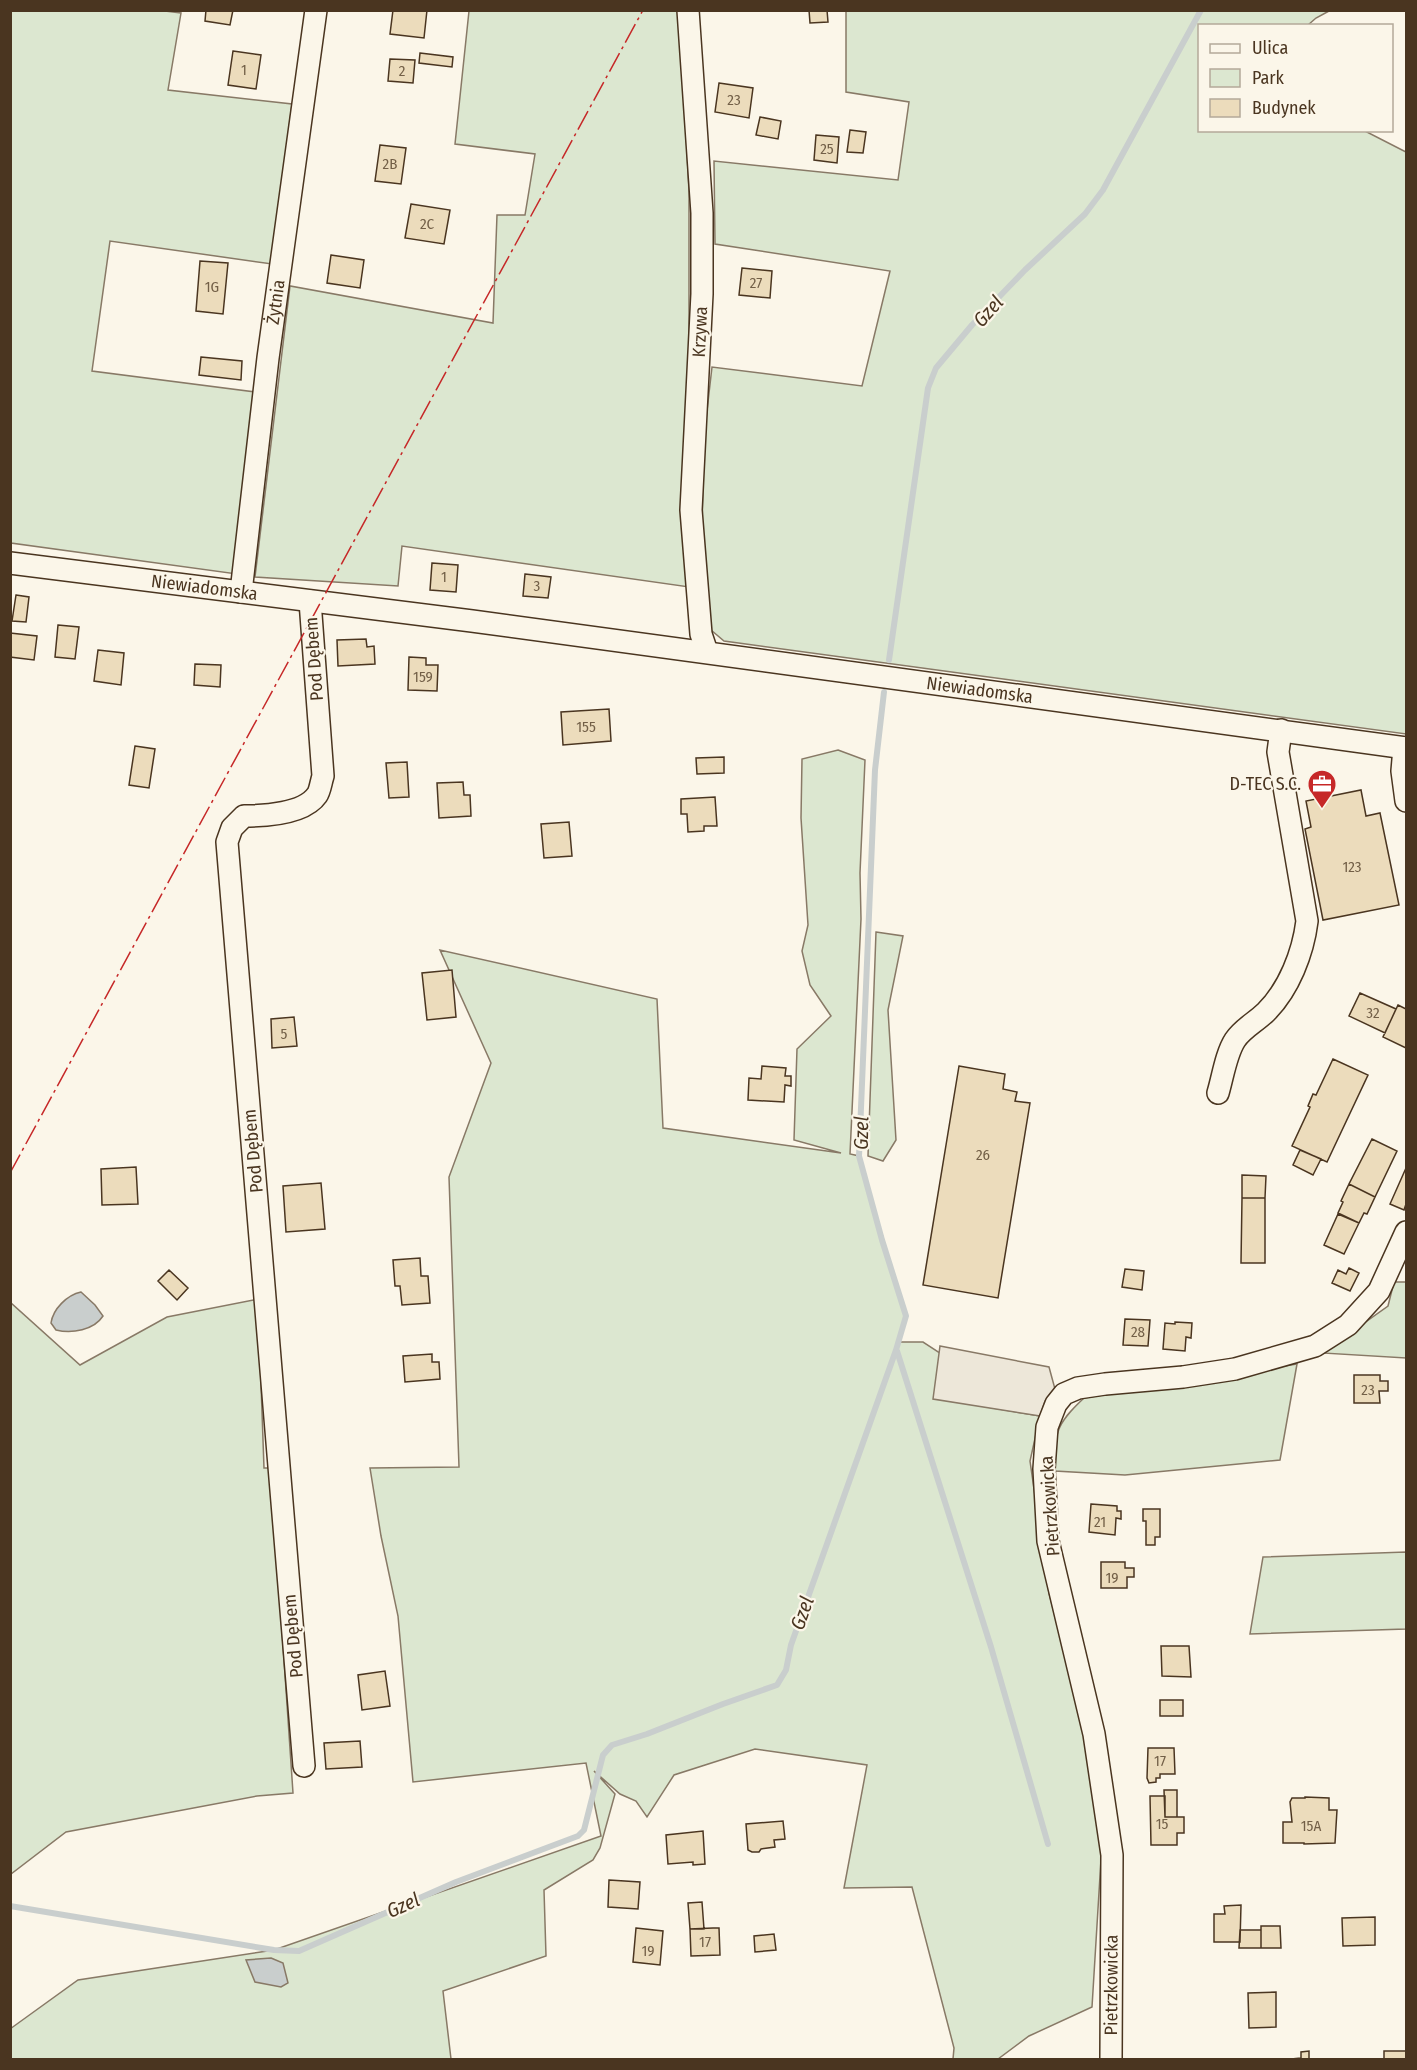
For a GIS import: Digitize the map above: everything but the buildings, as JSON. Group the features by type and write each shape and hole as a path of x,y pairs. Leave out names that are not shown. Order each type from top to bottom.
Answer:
{"street":[{"name":"Żytnia","path":"241,592 268,358 316,10"},
{"name":"Krzywa","path":"688,10 702,213 702,283 691,510 701,634 706,652"},
{"name":"Niewiadomska","path":"10,562 400,611 1406,748"},
{"name":"Pod Dębem","path":"304,1766 227,842 232,828 244,816 272,815 305,806 318,795 323,776 310,601"},
{"path":"1218,1093 1233,1042 1242,1031 1266,1012 1285,987 1306,934 1307,921 1278,752 1281,730"},
{"path":"1406,748 1402,771 1407,801"},
{"name":"Pietrzkowicka","path":"1111,2060 1112,1855 1094,1734 1048,1541 1044,1469 1047,1427 1056,1404 1064,1394 1078,1388 1234,1369 1315,1346 1348,1325 1379,1291 1407,1232"}],"green space":[{"path":"157,10 181,13 168,90 292,104 272,264 110,241 92,371 255,392 244,575 11,543 11,11"},
{"path":"469,11 680,11 689,192 689,587 402,546 398,586 255,577 290,286 493,323 497,215 525,215 535,154 455,144"},
{"path":"846,11 1329,11 1309,24 1198,24 1198,132 1367,132 1406,152 1406,734 724,641 711,630 702,526 704,437 712,367 862,386 890,271 715,244 714,161 898,180 909,102 846,92"},
{"path":"838,750 865,760 860,873 861,919 850,1154 859,1156 906,1316 898,1342 923,1342 940,1353 934,1398 1040,1416 1030,1461 1049,1593 1083,1724 1102,1843 1092,2007 1029,2036 998,2059 953,2059 954,2048 912,1887 844,1888 867,1765 755,1749 674,1775 647,1817 636,1801 620,1794 594,1771 615,1794 600,1848 593,1860 544,1890 546,1956 443,1991 451,2059 11,2059 10,2029 78,1980 274,1950 601,1836 586,1763 413,1782 398,1616 381,1536 370,1468 459,1467 449,1177 491,1063 440,950 657,999 663,1128 841,1153 794,1140 797,1049 831,1016 810,985 802,951 808,925 801,818 802,759"},
{"path":"876,932 903,936 888,1010 896,1140 883,1161 868,1156"},
{"path":"1394,1282 1406,1282 1406,1358 1322,1353 1388,1306"},
{"path":"258,1299 264,1468 271,1468 293,1793 257,1796 66,1832 11,1874 11,1303 80,1365 167,1317"},
{"path":"1297,1364 1280,1460 1125,1475 1055,1471 1055,1447 1059,1430 1067,1415 1084,1398"},
{"path":"1406,1552 1406,1629 1250,1634 1263,1557"}],"shaded area":[{"path":"81,1292 103,1316 94,1325 82,1330 56,1330 51,1323 58,1308 66,1299"},
{"path":"940,1346 1049,1367 1055,1389 1045,1401 1040,1416 933,1399"},
{"path":"271,1958 283,1963 288,1983 281,1987 255,1982 246,1960"}],"waterway":[{"name":"Gzel","path":"889,660 928,388 936,368 972,325 1025,270 1085,214 1103,190 1201,10"},
{"name":"Gzel","path":"10,1906 274,1950 299,1951 456,1882 578,1836 584,1830 603,1755 612,1745 777,1685 786,1670 791,1645 906,1316 859,1156 875,770 884,692"},
{"path":"897,1351 991,1647 1048,1844"}],"power":[{"path":"10,1173 643,10"}],"place":[{"name":"D-TEC S.C.","path":"1322,810"}]}
